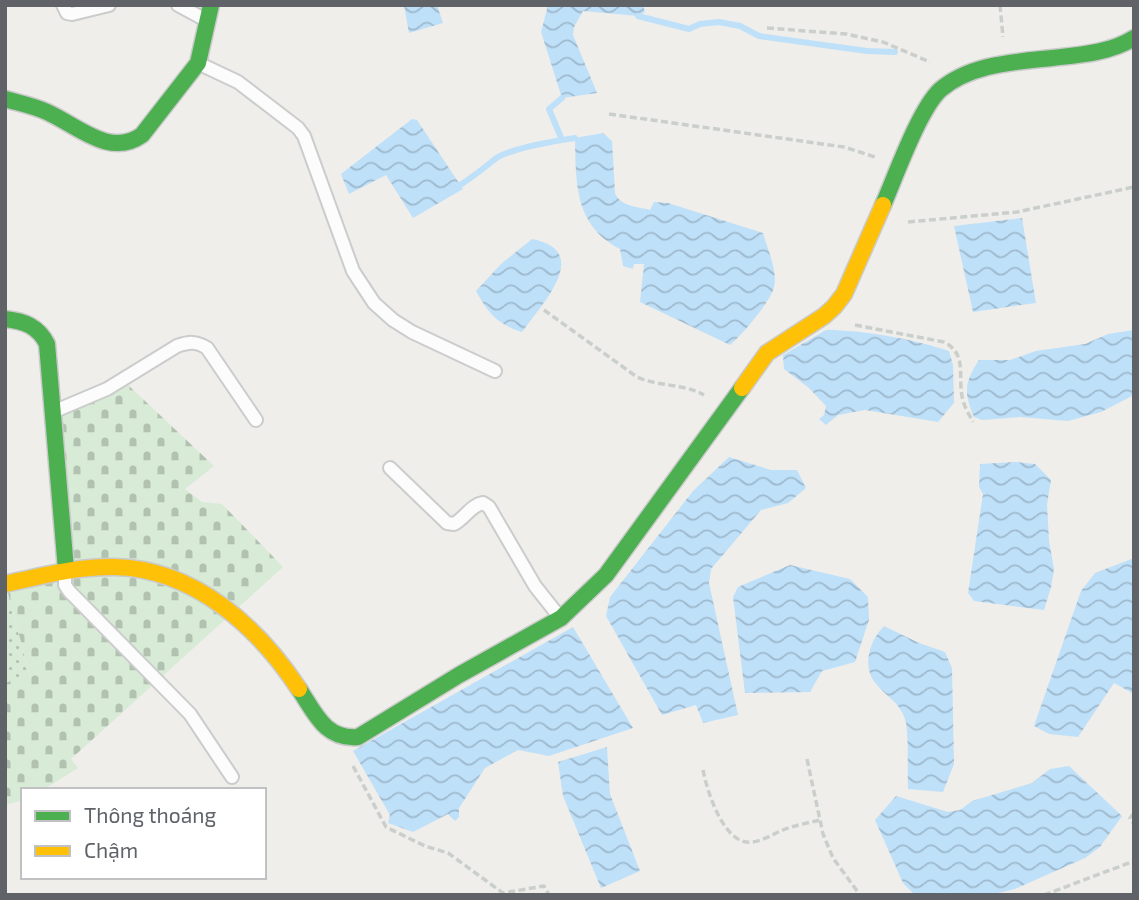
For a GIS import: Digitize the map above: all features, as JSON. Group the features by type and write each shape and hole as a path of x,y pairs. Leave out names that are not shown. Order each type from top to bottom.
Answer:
{"street":[{"path":"5,99 44,110 107,143 120,145 132,142 142,135 198,63 209,13"},
{"path":"5,584 66,570 117,567 168,577 196,590 234,617 266,645 333,736 344,739 358,737 561,618 606,575 767,353 834,307 844,294 925,110 941,89 996,65 1113,49 1134,38"},
{"path":"5,319 29,323 46,339 66,570"}],"lane":[{"path":"63,5 67,13 72,14 108,5"},
{"path":"178,5 209,13"},
{"path":"198,63 238,82 298,128 304,136 353,271 374,303 412,332 495,371"},
{"path":"51,412 107,388 188,342 198,343 206,348 256,420"},
{"path":"390,468 447,523 454,524 459,521 476,504 483,503 489,507 535,586 561,618"},
{"path":"66,570 65,585 69,591 190,714 232,776"}],"path":[{"path":"767,28 846,34 883,42 944,69 959,79"},
{"path":"609,114 844,147 901,165"},
{"path":"874,225 1017,212 1134,187"},
{"path":"834,307 839,318 849,324 944,342 954,347 959,356 962,399 973,422"},
{"path":"544,310 637,377 651,383 696,391 728,408"},
{"path":"344,739 348,757 386,827 425,846 448,853 503,893 544,886 549,895"},
{"path":"807,759 820,820 833,858 860,895"},
{"path":"703,770 715,809 729,832 744,842 753,842 785,829 820,820"},
{"path":"1134,813 1130,818 1134,824"},
{"path":"1044,895 1134,861"}],"green space":[{"path":"128,385 214,466 185,489 202,502 222,504 283,567 71,759 78,768 46,788 21,788 21,801 5,805 5,683 30,676 7,589 59,577 62,416"},
{"path":"5,589 30,677 5,683"}],"water":[{"path":"404,5 437,5 443,23 409,33"},
{"path":"548,5 643,5 645,12 638,16 583,11 574,27 573,35 597,93 562,98 541,32"},
{"path":"412,119 417,120 463,189 413,218 386,175 349,194 341,174"},
{"path":"603,133 612,141 615,193 621,201 650,210 654,202 668,203 763,233 773,267 774,287 768,301 730,345 640,302 644,264 634,264 633,269 623,266 620,249 594,228 586,215 578,187 575,138"},
{"path":"1022,218 1036,303 973,312 954,226"},
{"path":"532,239 550,245 559,255 561,267 550,294 522,332 506,326 494,317 476,291 501,264"},
{"path":"826,330 888,336 949,351 953,365 954,403 938,422 865,410 838,415 826,425 819,419 824,415 826,406 809,388 784,369 783,355"},
{"path":"1134,330 1134,395 1101,412 1068,421 1020,417 982,420 974,417 967,387 979,360 1010,360 1036,351 1085,344 1108,334"},
{"path":"729,457 771,470 797,470 806,488 788,503 761,510 711,569 709,583 738,715 703,723 696,705 662,715 606,616 610,597 693,491"},
{"path":"980,464 1035,464 1051,480 1047,504 1054,569 1044,610 974,601 968,593 983,494 979,487"},
{"path":"1134,558 1134,694 1114,683 1078,737 1049,734 1034,726 1081,591 1095,573"},
{"path":"790,565 850,579 868,597 869,620 855,662 822,671 810,692 745,693 733,597 738,587"},
{"path":"884,626 945,652 952,668 954,764 943,792 908,789 904,716 877,685 869,671 871,647"},
{"path":"573,627 633,728 549,756 518,750 485,768 459,808 459,817 455,821 448,814 413,832 388,823 390,815 353,751"},
{"path":"607,747 610,794 640,871 601,888 563,796 558,762"},
{"path":"1069,766 1122,816 1100,847 1085,858 1015,889 990,895 915,895 903,883 875,820 896,796 948,812 960,810 972,801 1032,783 1050,769"}],"waterway":[{"path":"638,16 689,29 700,24 719,22 740,26 759,36 867,51 895,52"},
{"path":"562,98 549,109 562,140"},
{"path":"460,185 502,155 575,138"}],"traffic: fast":[{"path":"5,99 42,110 106,142 130,141 142,135 198,63 211,5"},
{"path":"883,205 924,112 940,90 952,81 993,66 1094,52 1115,47 1134,38"},
{"path":"5,319 30,326 47,344 66,570"},
{"path":"299,689 316,716 329,729 347,737 358,737 459,675 561,618 606,575 742,388"}],"traffic: slow":[{"path":"742,388 767,353 834,307 844,294 883,205"},
{"path":"5,584 60,572 101,567 144,570 172,578 198,590 244,624 283,666 299,689"}]}
